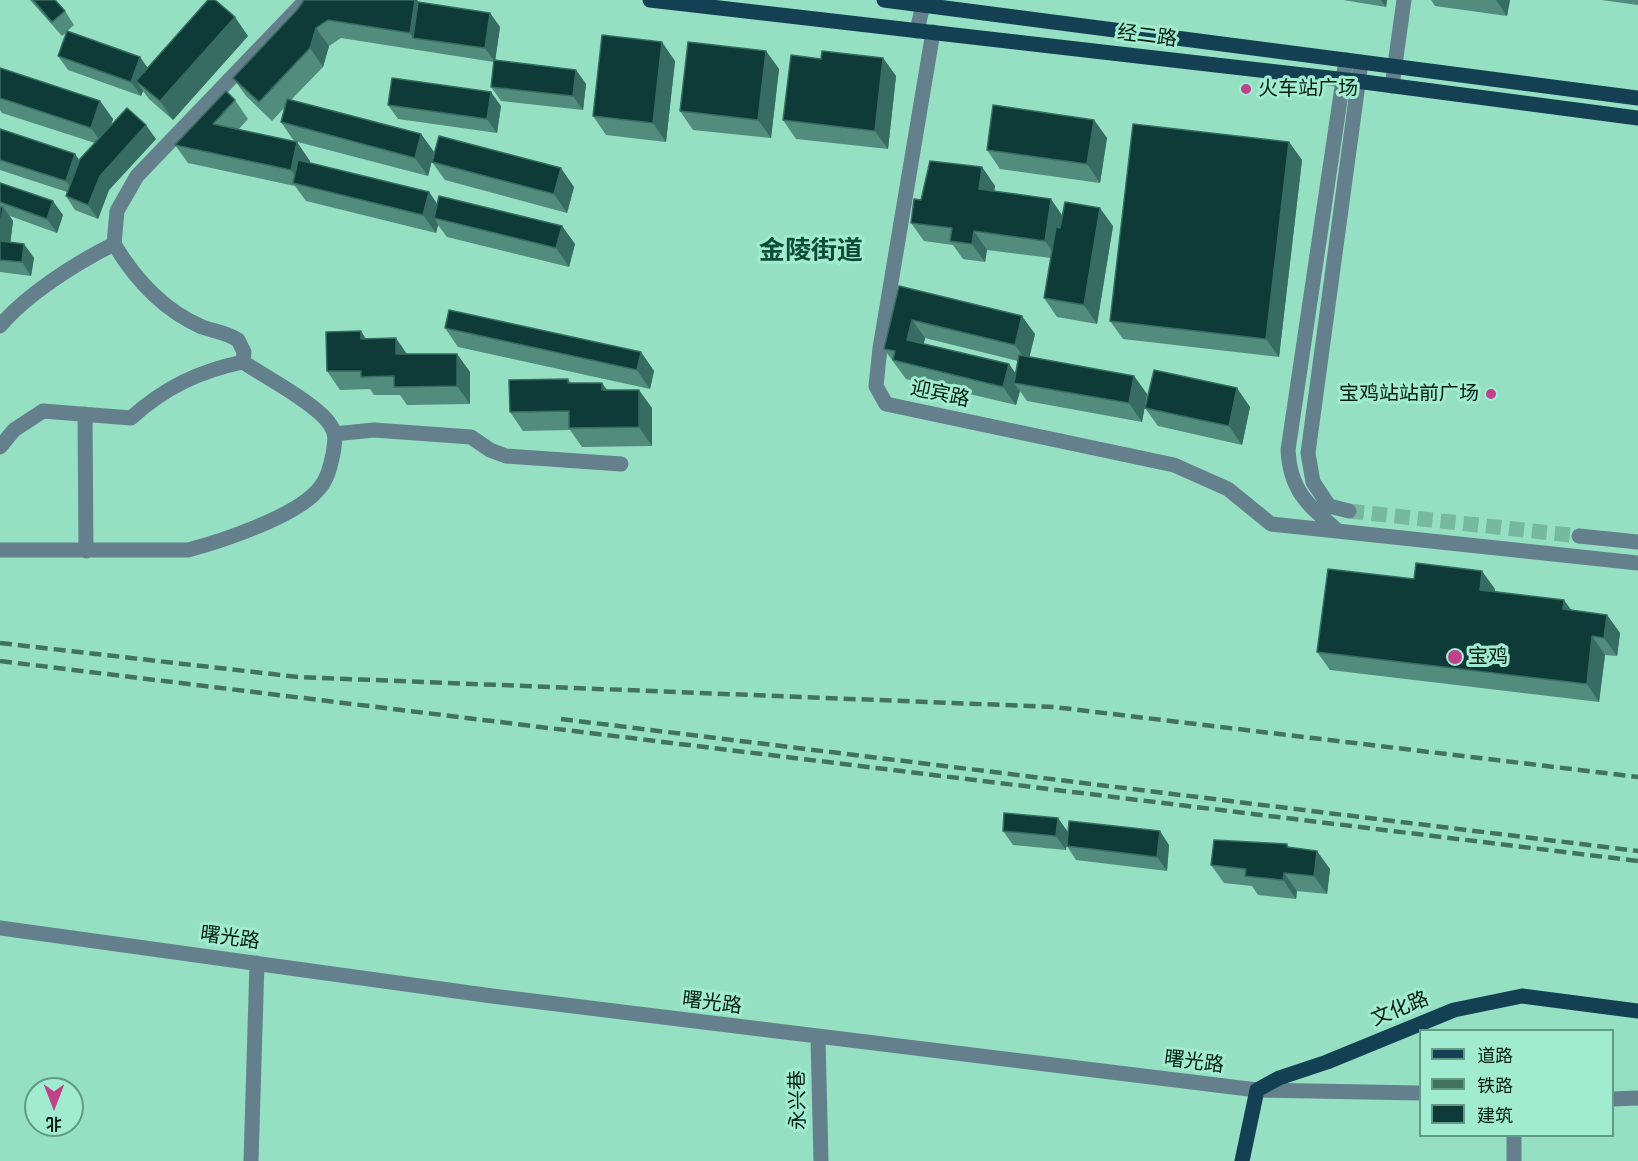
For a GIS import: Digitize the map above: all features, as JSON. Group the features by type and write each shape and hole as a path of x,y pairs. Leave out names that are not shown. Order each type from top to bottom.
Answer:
{"main road":[{"name":"经二路","path":"650,0 1359,81 1638,118"},
{"name":"经二路","path":"884,0 924,2 1638,98"},
{"name":"文化路","path":"1257,1090 1279,1078 1465,1007 1522,996 1638,1011"},
{"path":"1242,1161 1257,1090"}],"street":[{"path":"243,362 243,348 238,340 202,327 171,309 144,286 114,244 117,211 137,176 306,0"},
{"path":"1392,86 1404,0"},
{"path":"917,31 924,2"},
{"name":"迎宾路","path":"933,32 880,348 876,386 886,404 1174,465 1228,489 1272,524 1338,531"},
{"path":"1354,61 1343,80 1288,450 1289,473 1298,490 1338,531 1638,563"},
{"path":"1349,511 1329,506 1313,482 1308,453 1359,81 1354,61"},
{"path":"0,326 13,311 92,255 114,244"},
{"path":"0,447 14,430 43,411 130,418 155,397 183,380 223,366 243,362 322,416 334,434 331,463 323,483 303,502 266,522 230,537 188,550 0,550"},
{"path":"85,414 86,551"},
{"path":"334,434 374,430 471,437 490,450 506,456 621,464"},
{"path":"1579,536 1638,542"},
{"name":"曙光路","path":"0,928 818,1038 1257,1090 1419,1093"},
{"path":"251,1161 257,963"},
{"name":"永兴巷","path":"818,1038 821,1161"},
{"path":"1614,1099 1638,1098"},
{"path":"1514,1137 1514,1161"}],"building":[{"path":"33,0 55,0 65,11 52,22"},
{"path":"208,0 215,0 235,17 160,101 136,81"},
{"path":"304,0 415,0 410,33 328,20 316,28 310,48 259,102 233,78"},
{"path":"418,2 490,13 485,48 413,38"},
{"path":"67,31 140,57 131,82 58,56"},
{"path":"602,35 662,42 653,123 593,116"},
{"path":"688,42 766,51 758,120 680,111"},
{"path":"822,51 883,58 875,131 783,120 791,55 821,59"},
{"path":"494,60 576,70 573,96 491,87"},
{"path":"0,68 100,101 91,128 0,98"},
{"path":"392,78 491,92 487,119 388,105"},
{"path":"226,91 235,100 213,124 297,142 291,170 175,145"},
{"path":"287,99 421,134 415,158 281,122"},
{"path":"993,105 1094,120 1087,164 987,150"},
{"path":"127,108 146,125 100,176 88,205 66,196 80,159"},
{"path":"1133,124 1289,142 1266,339 1110,321"},
{"path":"0,129 75,154 66,181 0,160"},
{"path":"439,136 561,168 554,194 432,162"},
{"path":"298,160 429,192 423,215 293,183"},
{"path":"930,161 982,167 979,189 1051,199 1045,241 974,231 972,244 950,241 952,228 911,223 914,199 921,200"},
{"path":"0,183 53,201 47,219 0,202"},
{"path":"439,196 562,226 556,248 434,218"},
{"path":"1065,202 1100,208 1084,305 1044,298 1056,227 1060,228"},
{"path":"0,207 3,207 0,232"},
{"path":"0,241 24,244 22,262 0,260"},
{"path":"899,286 1022,316 1015,345 912,320 907,340 1009,364 1003,387 893,360 895,351 884,349"},
{"path":"449,310 641,352 637,370 445,328"},
{"path":"361,331 361,339 396,338 396,354 457,354 457,386 394,387 394,376 361,377 361,371 327,371 326,332"},
{"path":"1019,355 1134,376 1129,403 1014,383"},
{"path":"1154,370 1237,388 1229,426 1145,408"},
{"path":"568,379 568,383 602,383 602,390 639,390 639,427 569,428 569,411 510,412 509,380"},
{"path":"1416,563 1482,571 1480,590 1564,600 1563,609 1607,615 1604,638 1592,636 1587,684 1317,652 1328,569 1414,579"},
{"path":"1004,813 1058,818 1056,836 1003,831"},
{"path":"1069,821 1160,831 1157,857 1067,846"},
{"path":"1214,840 1287,844 1287,847 1317,851 1314,876 1284,873 1283,880 1245,876 1246,869 1211,865"}],"tunnel":[{"path":"1349,511 1579,536"}],"railway":[{"path":"0,643 298,677 1054,707 1638,777"},
{"path":"0,661 1638,861"},
{"path":"561,719 1638,851"}],"place":[{"name":"火车站广场","path":"1246,89"},
{"name":"宝鸡站站前广场","path":"1491,394"},
{"name":"宝鸡","path":"1455,657"}],"district":[{"name":"金陵街道","path":"811,251"}]}
